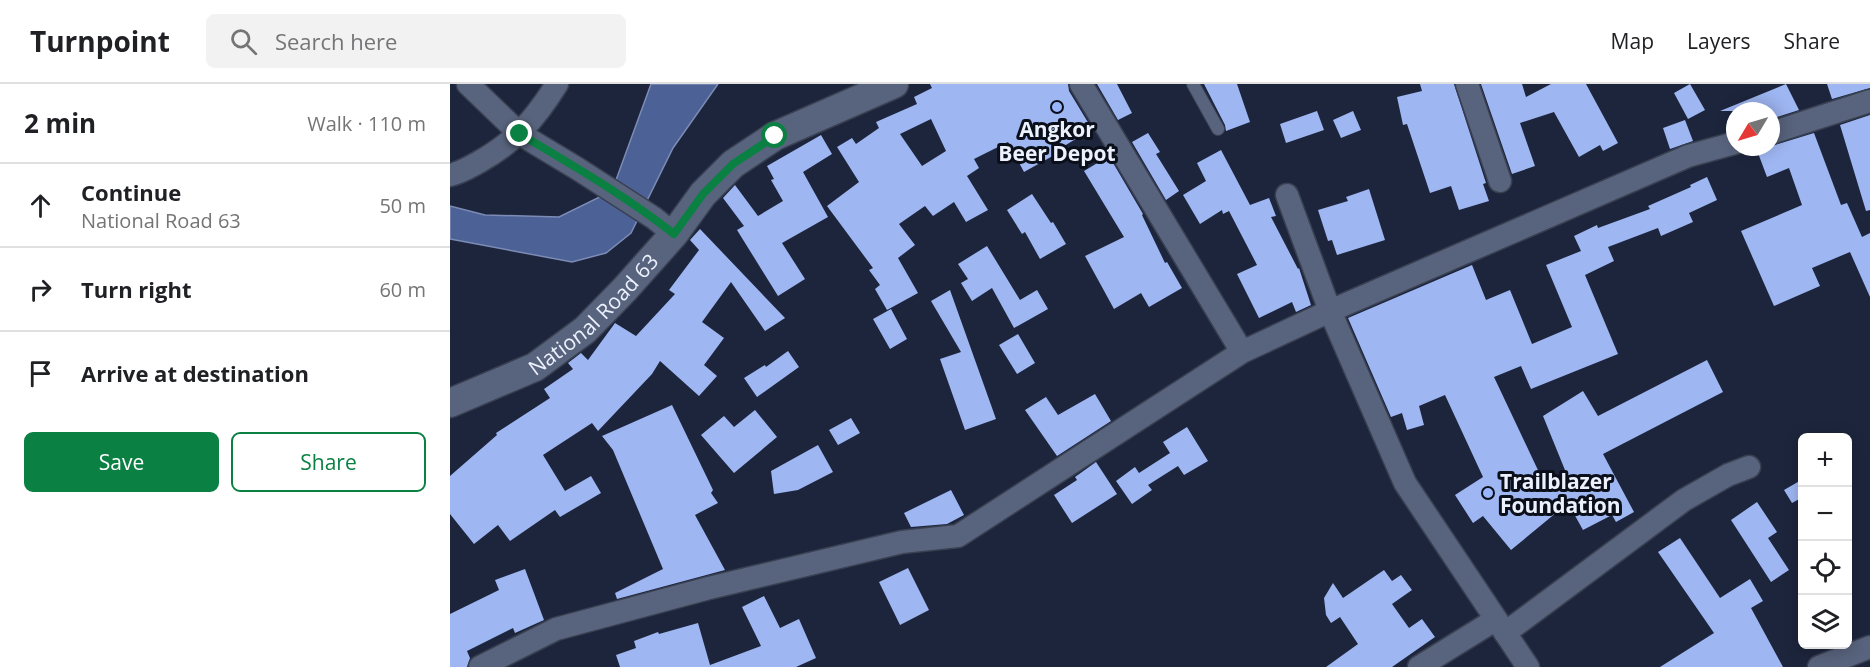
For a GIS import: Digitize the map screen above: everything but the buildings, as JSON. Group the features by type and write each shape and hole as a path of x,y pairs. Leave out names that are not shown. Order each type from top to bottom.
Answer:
{"street":[{"path":"468,84 520,134 664,226"},
{"path":"450,175 496,152 520,134 542,109 557,84"},
{"name":"National Road 63","path":"450,403 535,367 585,330 625,289 664,226 703,194 733,164 775,136 894,84"},
{"path":"1081,84 1242,352"},
{"path":"1467,84 1500,181"},
{"path":"1780,130 1870,100"},
{"path":"480,667 556,629 709,588 902,542 958,536 1242,352 1330,311 1688,156 1726,145"},
{"path":"1287,195 1330,311 1405,483 1528,667"},
{"path":"1419,667 1500,626 1684,500 1728,475 1749,467"},
{"path":"1819,667 1870,647"}],"lane":[{"path":"1193,84 1218,129"}],"water":[{"path":"651,84 718,84 673,148 631,233 606,253 572,262 450,239 450,206 485,215 559,217 612,191"}],"place":[{"name":"Angkor Beer Depot","path":"1057,107"},
{"name":"Trailblazer Foundation","path":"1488,493"}],"route":[{"path":"520,134 654,218 674,234 703,194 733,164 775,136"}]}
